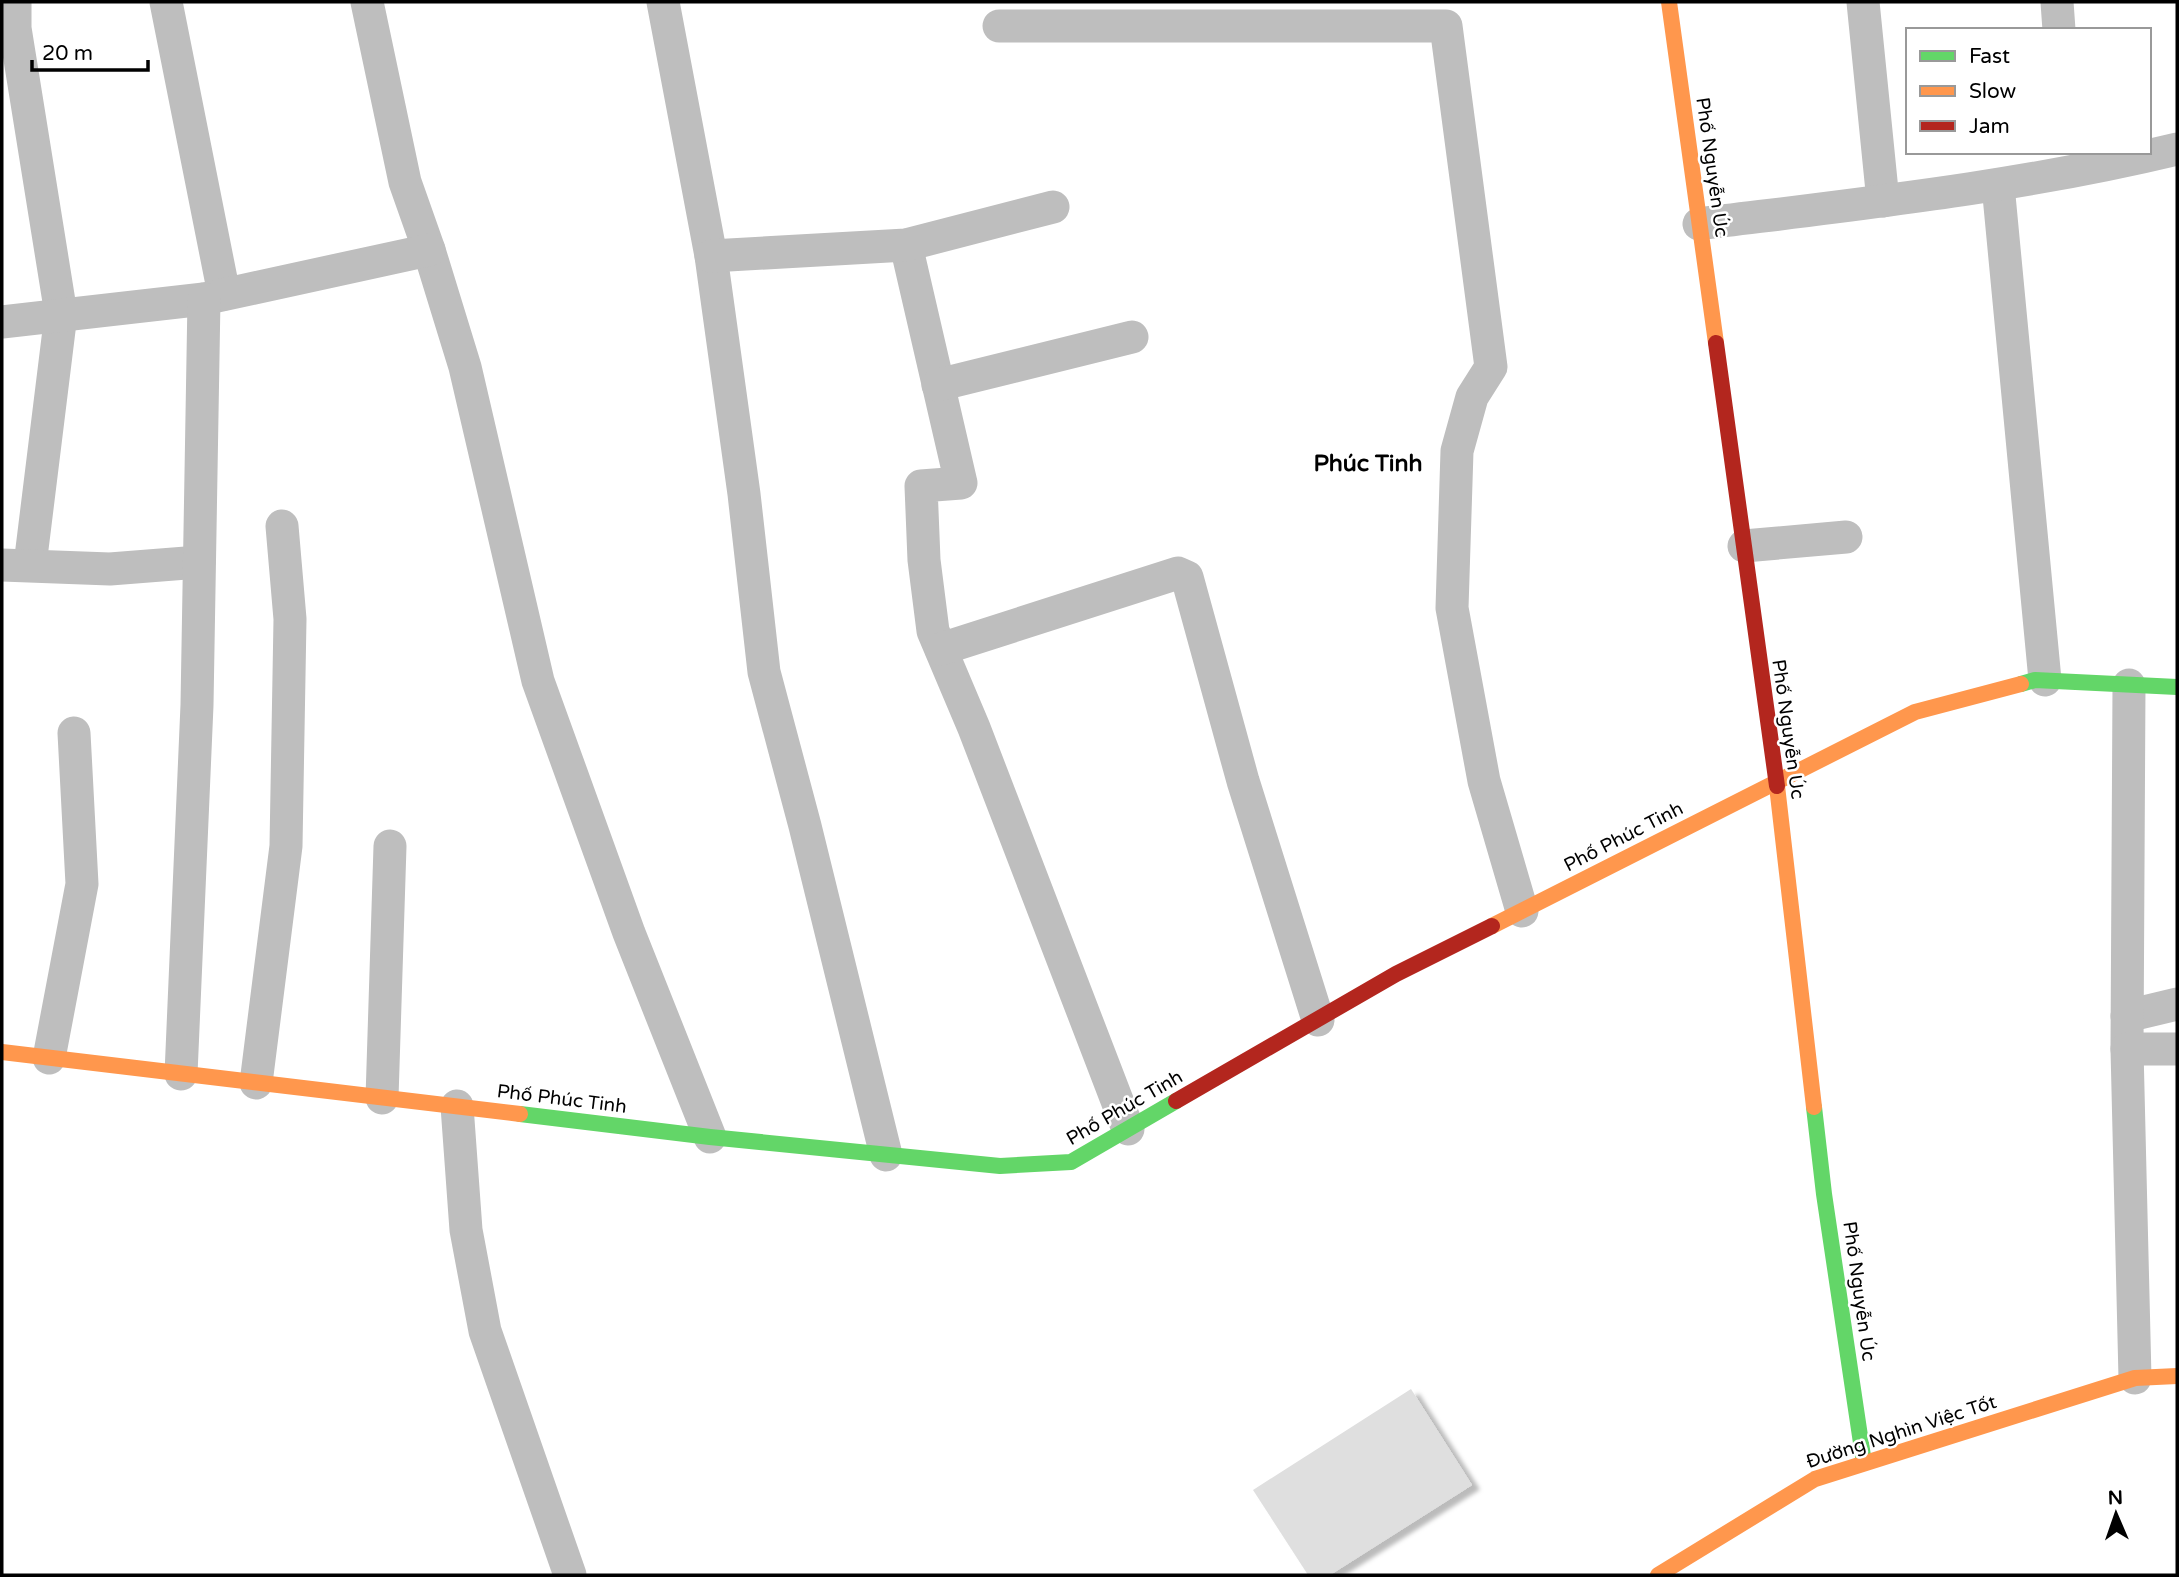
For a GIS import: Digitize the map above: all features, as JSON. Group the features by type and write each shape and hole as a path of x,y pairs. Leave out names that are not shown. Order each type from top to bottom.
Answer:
{"street":[{"path":"15,2 15,28 61,314 16,565 110,569 199,562"},
{"path":"166,2 214,296 199,562 197,705 181,1074"},
{"path":"367,2 405,182 465,367 538,681 629,933 710,1137"},
{"path":"663,2 711,256 744,494 764,672 805,825 886,1155"},
{"name":"Phố Nguyễn Úc","path":"1669,2 1776,782 1824,1194 1864,1462"},
{"path":"1863,2 1884,201"},
{"path":"2057,2 2059,28"},
{"path":"999,26 1311,14 1446,26 1491,367 1472,397 1457,451 1451,608 1484,781 1522,911"},
{"path":"2151,152 2177,149"},
{"path":"1699,224 1998,185 2071,162 2136,154"},
{"path":"1998,185 2045,680"},
{"path":"711,256 906,245 1053,207"},
{"path":"906,245 961,483 921,486 924,559 933,631 979,741 1128,1129"},
{"path":"2,322 214,296 429,250"},
{"path":"938,385 1132,337"},
{"path":"256,1083 286,846 290,620 282,526"},
{"path":"1744,546 1846,537"},
{"path":"941,649 1178,573 1187,577 1243,781 1318,1020"},
{"name":"Phố Phúc Tinh","path":"2,1052 710,1137 1000,1166 1071,1163 1396,975 1915,712 2035,680 2177,687"},
{"path":"2129,685 2127,1049 2135,1378"},
{"path":"49,1058 82,884 74,733"},
{"path":"382,1098 390,846"},
{"path":"2127,1016 2177,1004"},
{"path":"2127,1049 2177,1049"},
{"path":"457,1107 466,1230 485,1331 570,1575"},
{"name":"Đường Nghìn Việc Tốt","path":"1658,1575 1815,1479 2135,1378 2177,1376"}],"building":[{"path":"1411,1389 1472,1485 1330,1575 1308,1575 1253,1490"}],"traffic: fast":[{"path":"2021,684 2035,680 2177,687"},
{"path":"520,1114 710,1137 1000,1166 1071,1162 1176,1101"},
{"path":"1814,1107 1824,1194 1864,1463"}],"traffic: slow":[{"path":"1669,2 1716,343"},
{"path":"1492,926 1915,712 2021,684"},
{"path":"1777,786 1814,1107"},
{"path":"2,1052 520,1114"},
{"path":"1658,1575 1815,1479 2135,1378 2177,1376"}],"traffic: jam":[{"path":"1716,343 1777,786"},
{"path":"1176,1101 1396,974 1492,926"}],"district":[{"name":"Phúc Tinh","path":"1368,463"}]}
